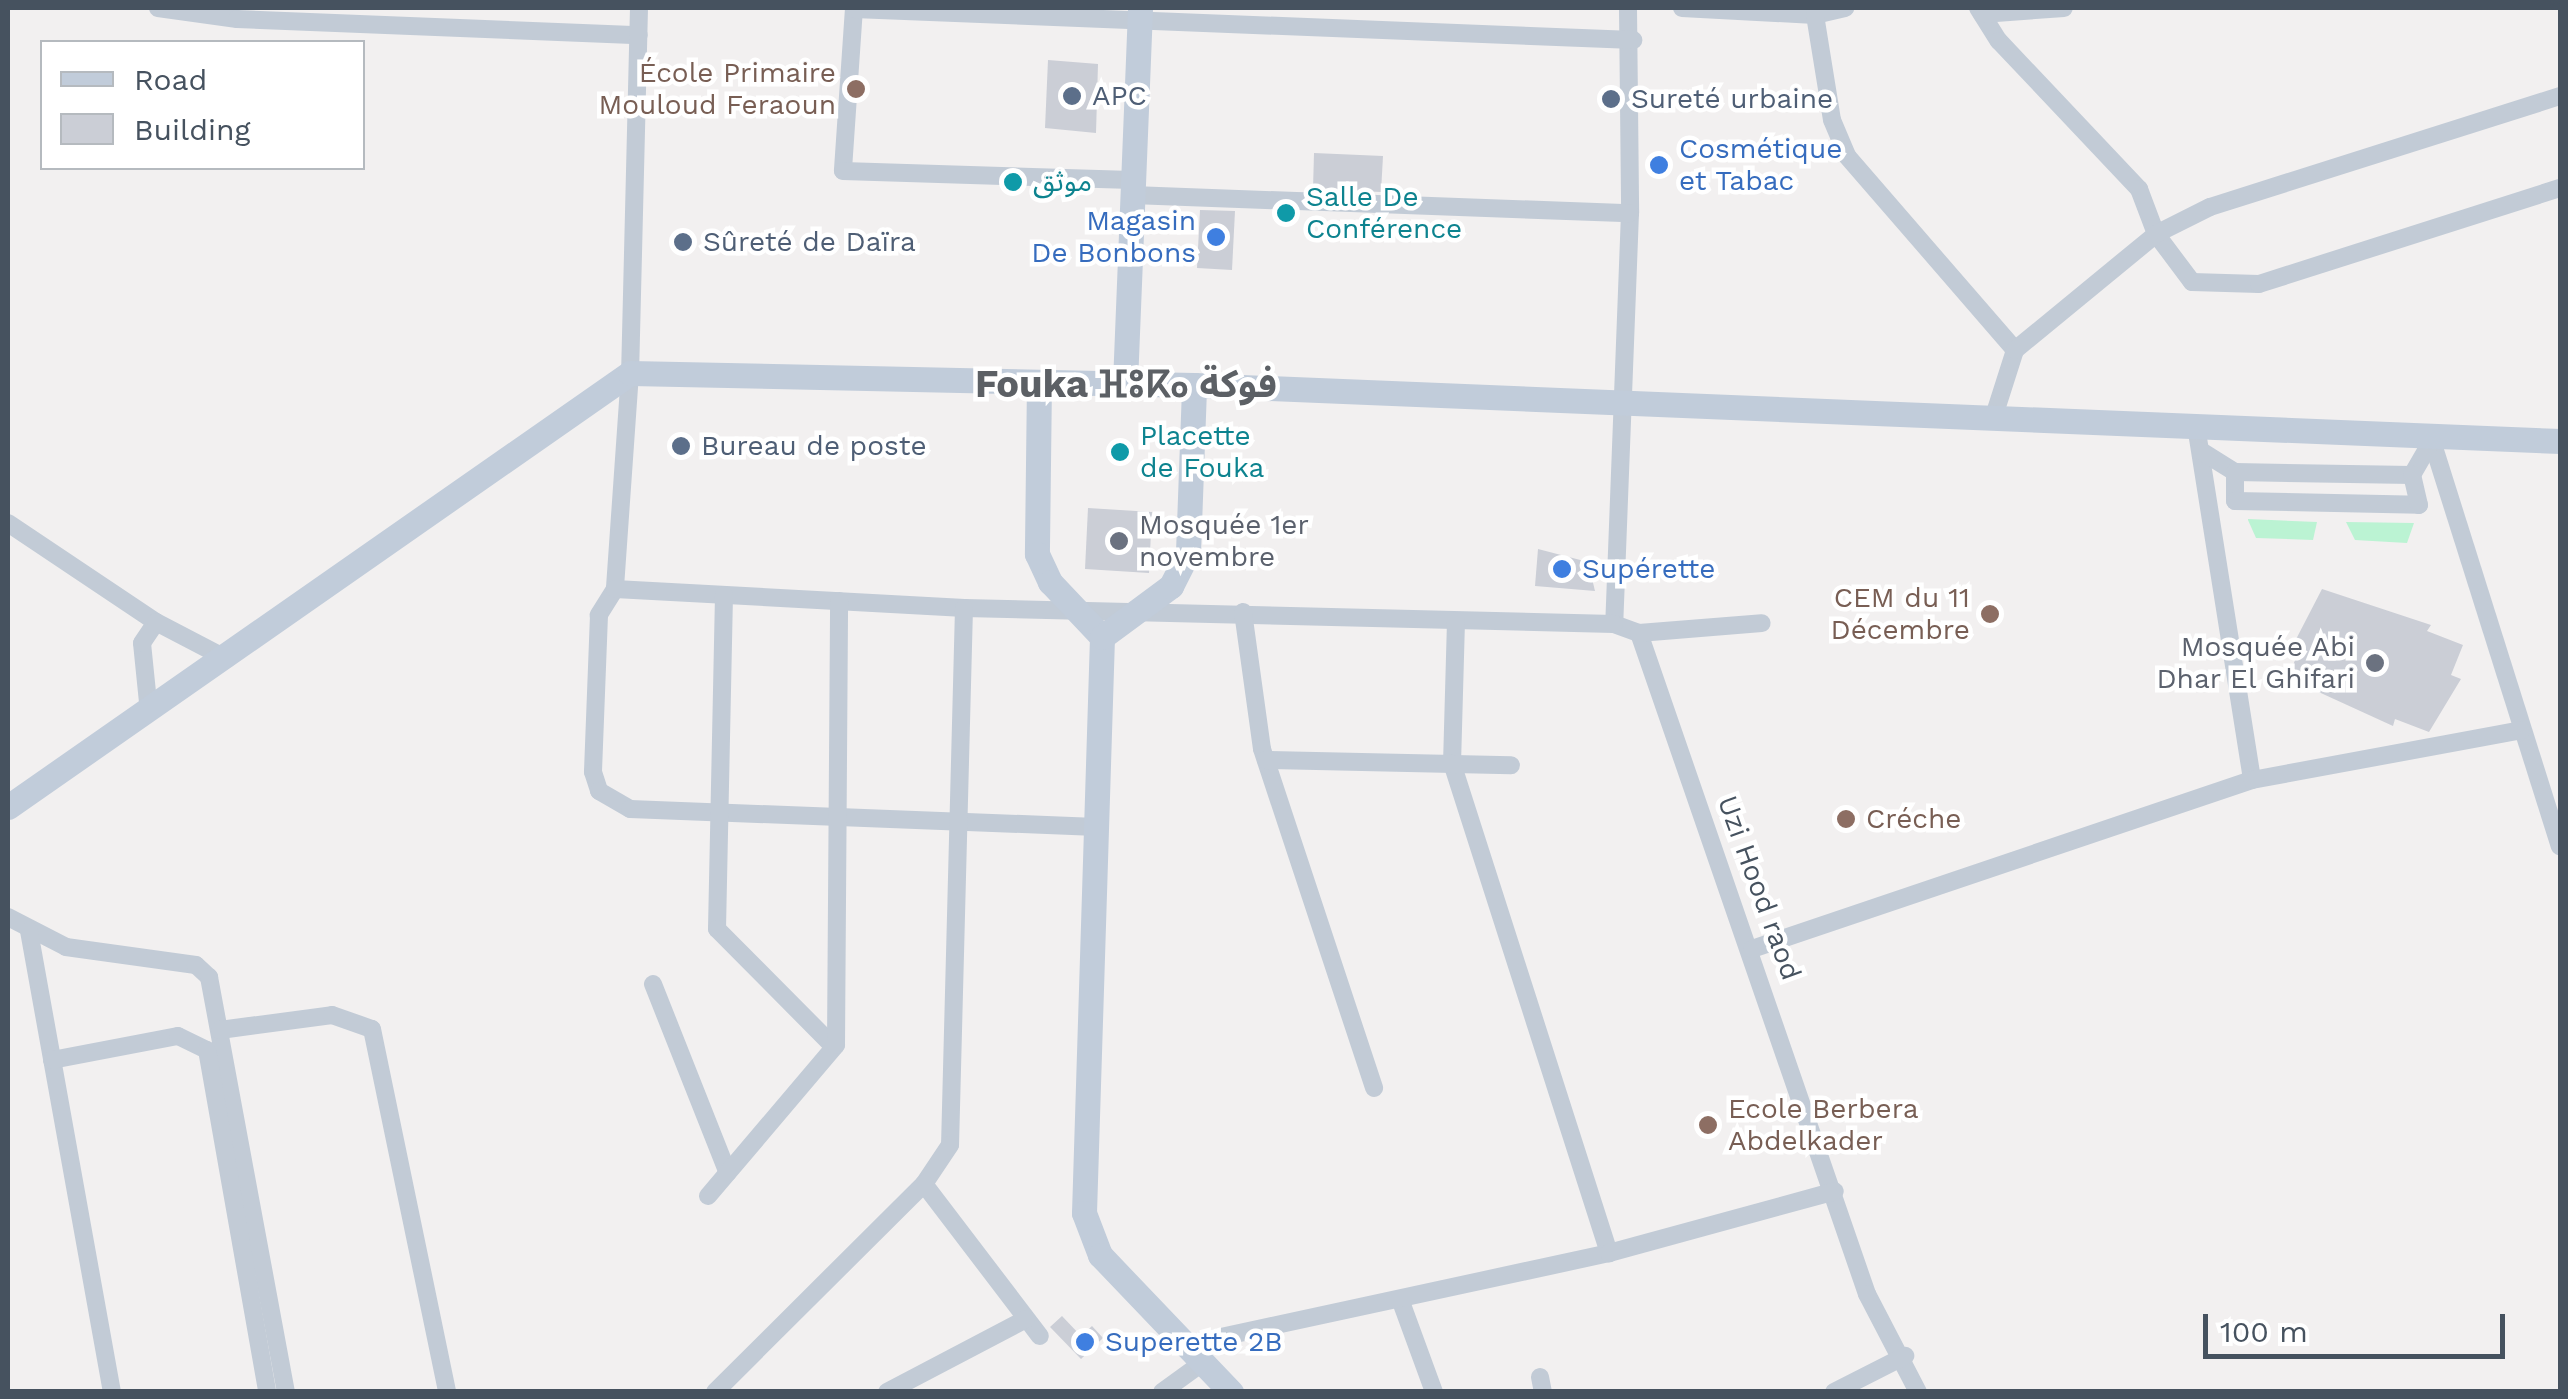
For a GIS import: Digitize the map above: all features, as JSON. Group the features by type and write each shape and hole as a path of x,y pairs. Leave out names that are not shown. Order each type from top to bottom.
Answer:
{"main road":[{"path":"1126,383 1139,16"},
{"path":"8,808 227,660 630,372 1126,383 1994,416 2199,442 2560,441"},
{"path":"1038,382 1037,554 1071,606 1102,637 1084,1213 1100,1255 1231,1392"},
{"path":"1102,637 1171,586 1188,552 1194,386"}],"street":[{"path":"158,8 638,34"},
{"path":"639,8 630,372 615,589 599,614 593,772 599,791 630,809 1097,828"},
{"path":"1630,212 843,171 854,8 1139,16 1633,40"},
{"path":"1614,624 1630,212 1633,40 1628,8"},
{"path":"1682,8 1815,16 1845,8"},
{"path":"1980,10 2064,8"},
{"path":"1980,10 2139,190 2156,234 2192,282 2259,284 2560,188"},
{"path":"1815,16 1832,120 1847,156 2016,350"},
{"path":"1994,416 2016,350 2156,234 2210,207 2560,96"},
{"path":"2234,472 2235,501 2418,505 2412,475 2432,440"},
{"path":"2432,440 2560,846"},
{"path":"2199,442 2234,472 2412,475"},
{"path":"2199,442 2252,780"},
{"path":"8,523 156,622 227,660"},
{"path":"615,589 964,608 1071,606 1614,624 1638,633 1762,623"},
{"path":"724,595 717,929 834,1047"},
{"path":"708,1196 834,1047 839,601"},
{"path":"715,1392 924,1184 950,1145 964,608"},
{"path":"1242,612 1266,760 1374,1088"},
{"path":"1456,621 1452,763 1609,1253"},
{"path":"150,712 142,643 156,622"},
{"name":"Uzi Hood raod","path":"1638,633 1836,1191 1867,1294 1904,1356 1918,1392"},
{"path":"1752,949 2252,780 2521,730"},
{"path":"1266,760 1511,765"},
{"path":"8,917 66,947 196,965 209,977 286,1392"},
{"path":"29,931 112,1392"},
{"path":"653,984 728,1173"},
{"path":"220,1030 332,1015 372,1029 447,1392"},
{"path":"52,1060 178,1036 207,1050 268,1392"},
{"path":"924,1184 1040,1336"},
{"path":"1162,1392 1193,1354 1400,1299 1609,1253 1836,1191"},
{"path":"1400,1299 1434,1392"},
{"path":"887,1392 1026,1318"},
{"path":"1834,1392 1904,1356"}],"green space":[{"path":"2248,519 2317,522 2313,540 2256,538"},
{"path":"2346,522 2414,523 2407,543 2355,540"}],"building":[{"name":"APC","path":"1048,60 1098,64 1096,133 1045,128"},
{"path":"1314,153 1383,156 1381,192 1313,189"},
{"name":"Magasin De Bonbons","path":"1200,210 1235,211 1232,270 1197,268"},
{"name":"Mosquée 1er novembre","path":"1088,508 1152,512 1149,573 1085,569"},
{"name":"Supérette","path":"1538,549 1588,562 1595,591 1535,586"},
{"name":"Mosquée Abi Dhar El Ghifari","path":"2322,589 2431,625 2427,631 2463,645 2451,675 2461,679 2429,732 2395,719 2393,726 2288,678 2299,650 2292,647"},
{"name":"Superette 2B","path":"1062,1316 1081,1336 1092,1326 1103,1338 1081,1359 1050,1327"}],"place":[{"name":"École Primaire Mouloud Feraoun","path":"856,89"},
{"name":"APC","path":"1072,96"},
{"name":"Sureté urbaine","path":"1611,99"},
{"name":"Cosmétique et Tabac","path":"1659,165"},
{"name":"موثق","path":"1013,182"},
{"name":"Salle De Conférence","path":"1286,213"},
{"name":"Magasin De Bonbons","path":"1216,237"},
{"name":"Sûreté de Daïra","path":"683,242"},
{"name":"Bureau de poste","path":"681,446"},
{"name":"Placette de Fouka","path":"1120,452"},
{"name":"Mosquée 1er novembre","path":"1119,541"},
{"name":"Supérette","path":"1562,569"},
{"name":"CEM du 11 Décembre","path":"1990,614"},
{"name":"Mosquée Abi Dhar El Ghifari","path":"2375,663"},
{"name":"Créche","path":"1846,819"},
{"name":"Ecole Berbera Abdelkader","path":"1708,1125"},
{"name":"Superette 2B","path":"1085,1342"}],"district":[{"name":"Fouka ⴼⵓⴽⴰ فوكة","path":"1126,385"}]}
